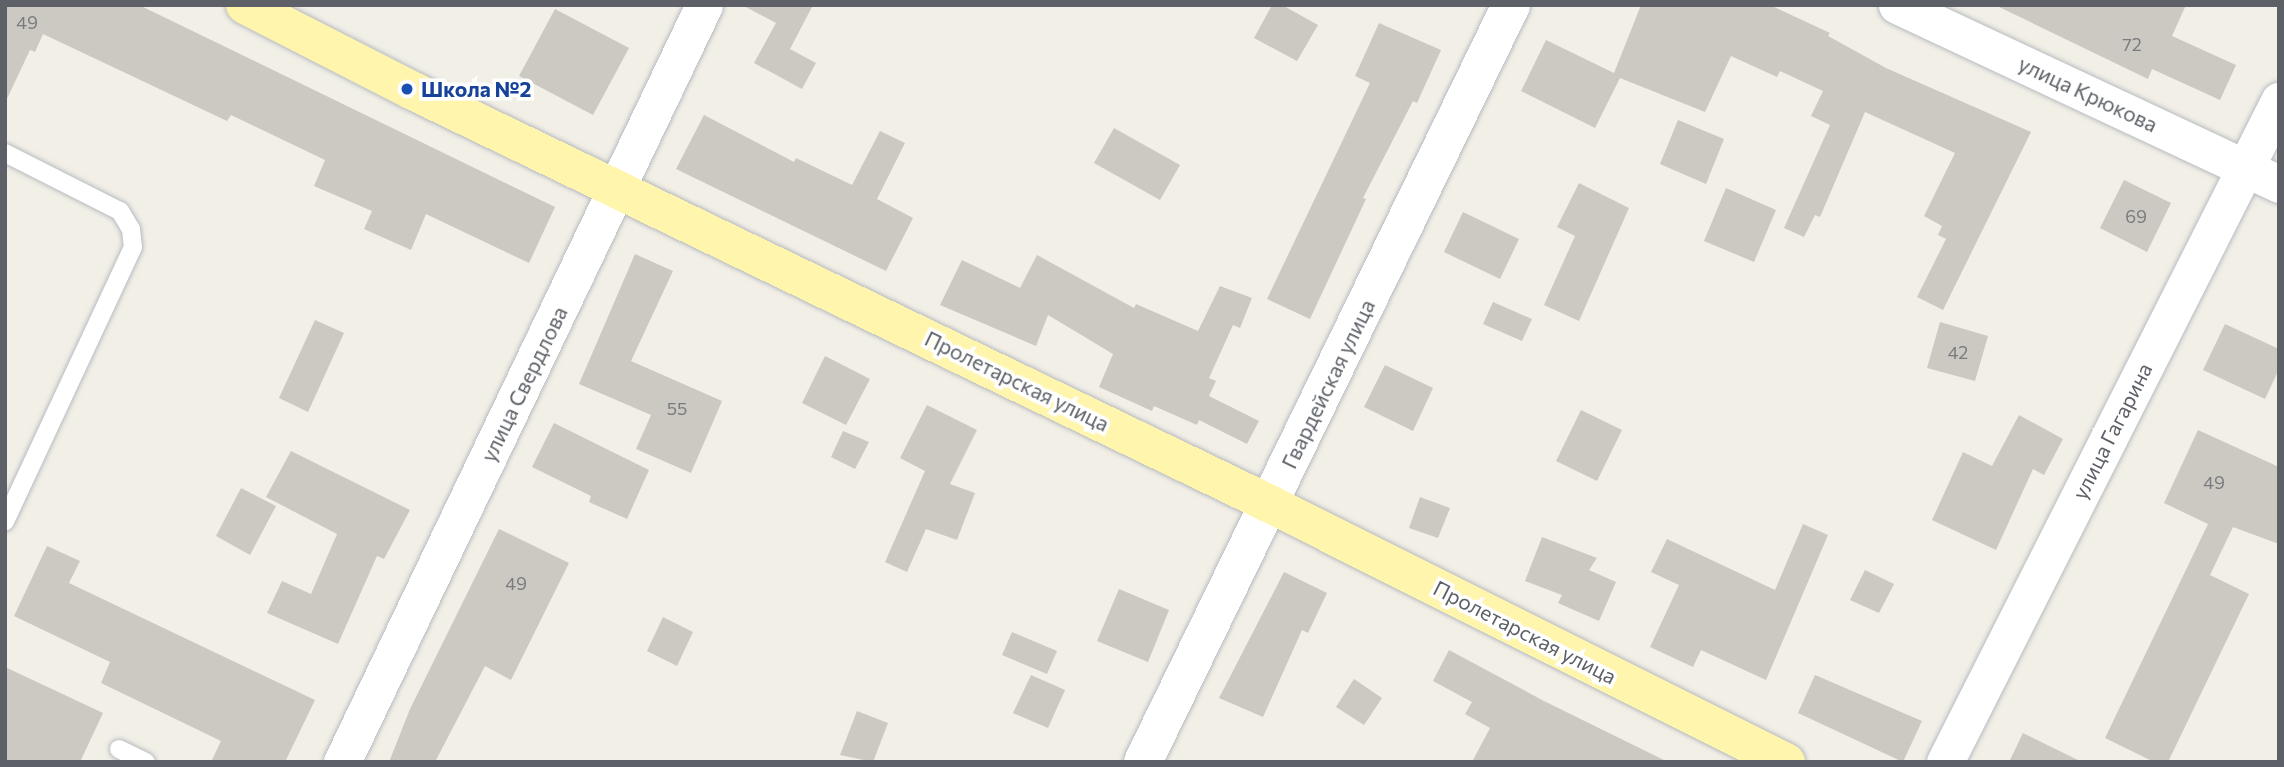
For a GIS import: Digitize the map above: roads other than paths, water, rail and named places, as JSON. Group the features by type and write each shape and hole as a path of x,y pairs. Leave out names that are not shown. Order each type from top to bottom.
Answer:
{"main road":[{"name":"Пролетарская улица","path":"245,5 618,189 1270,504 1786,762"}],"street":[{"name":"улица Свердлова","path":"342,762 704,5"},
{"name":"Гвардейская улица","path":"1143,762 1511,5"},
{"name":"улица Крюкова","path":"1897,5 2279,184"},
{"name":"улица Гагарина","path":"1945,762 2279,100"}],"lane":[{"path":"5,153 120,211 131,229 133,247 5,522"},
{"path":"119,749 146,762"}],"place":[{"name":"Школа №2","path":"407,89"}]}
